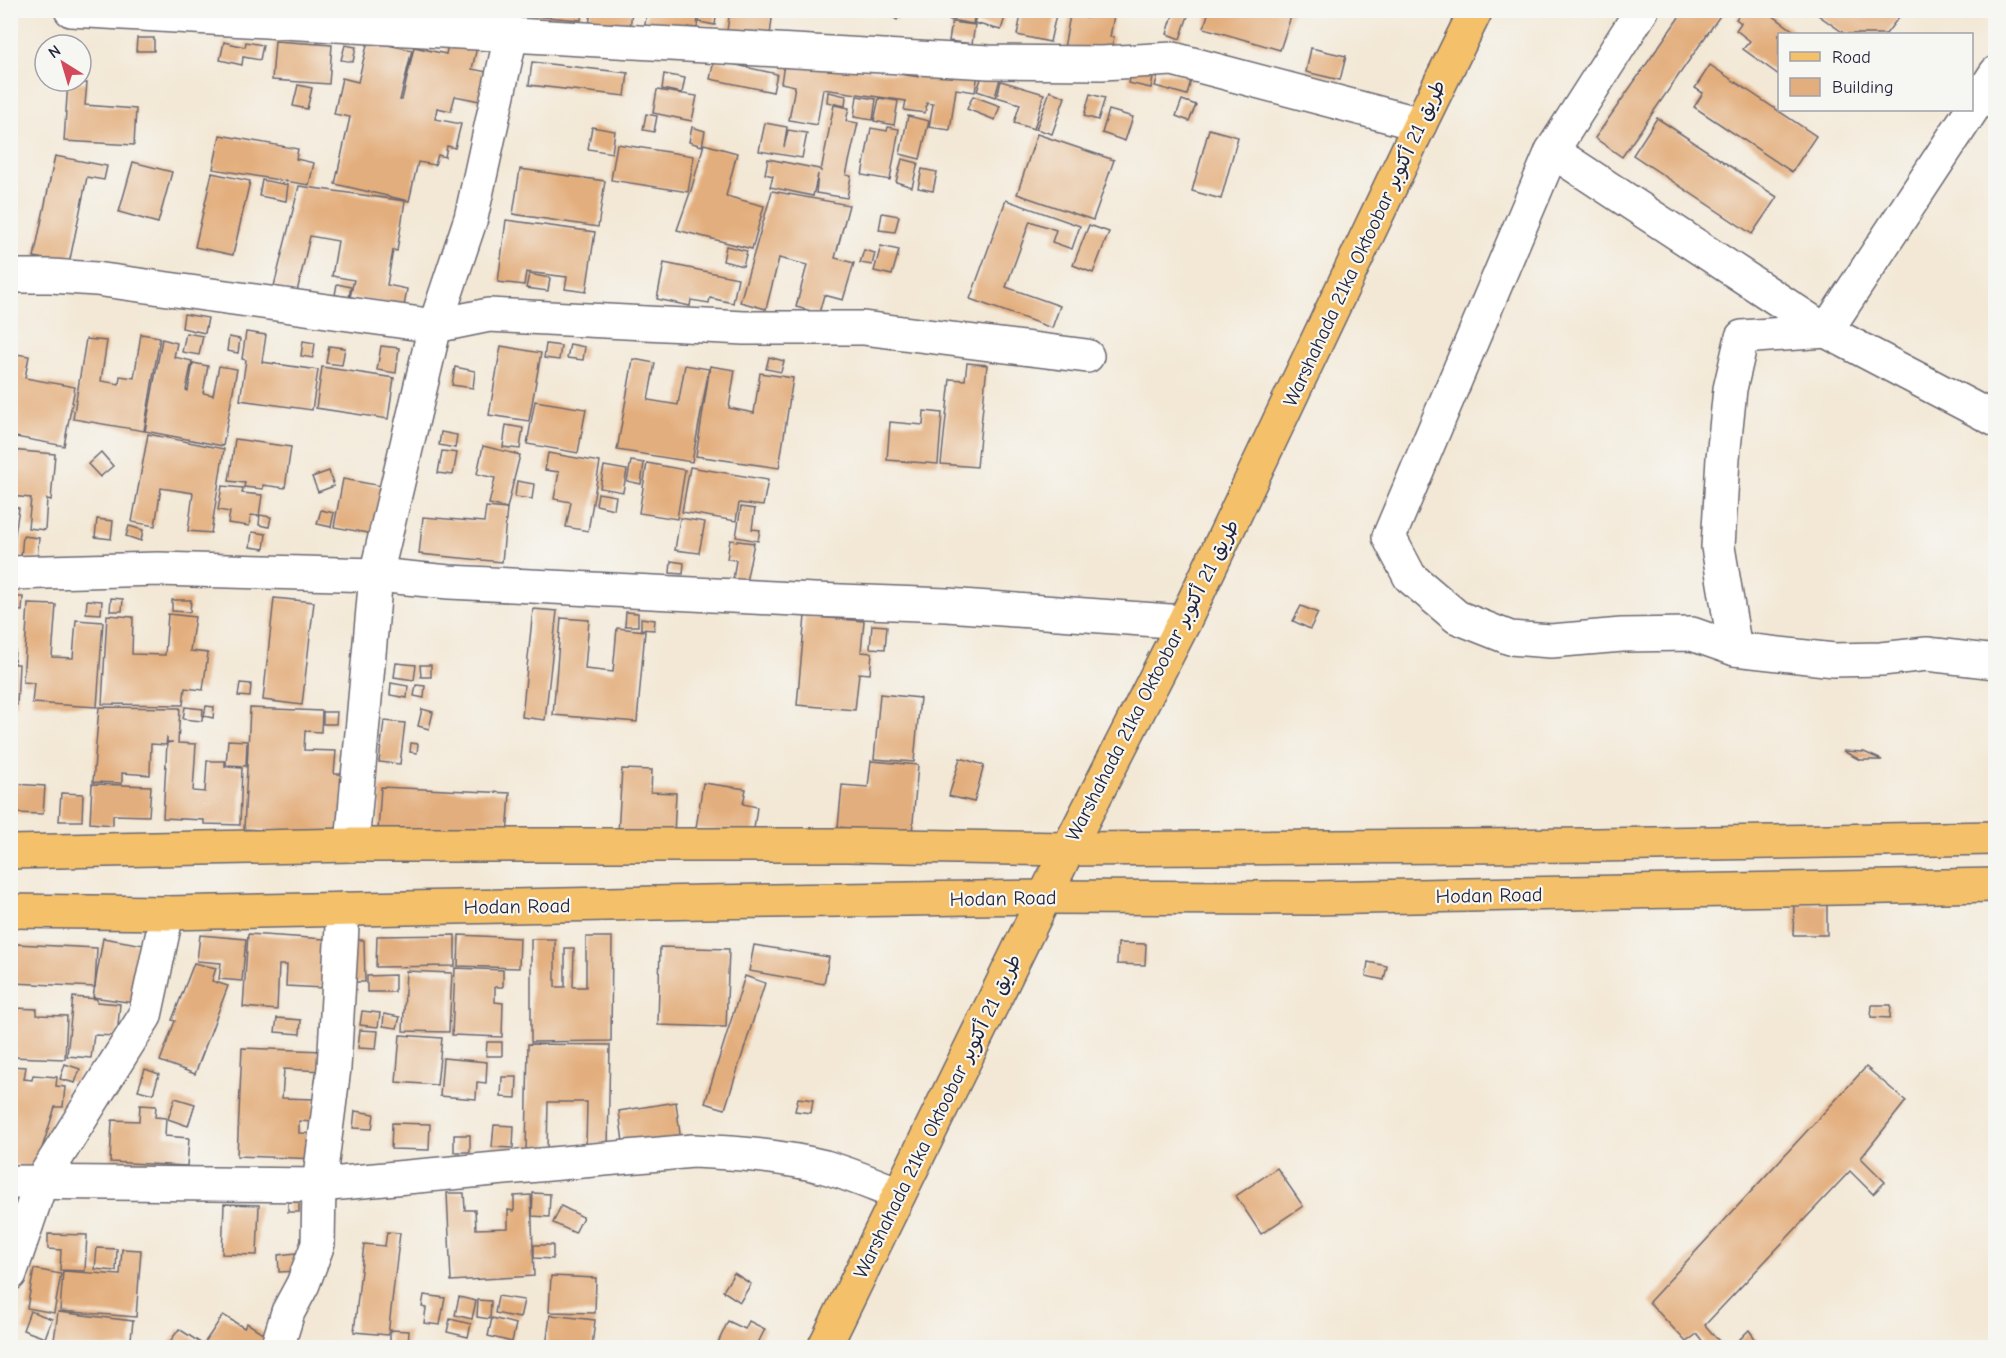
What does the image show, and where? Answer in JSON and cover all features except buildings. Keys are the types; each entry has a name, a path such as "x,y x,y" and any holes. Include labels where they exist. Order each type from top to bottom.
{"main road":[{"name":"Warshahada 21ka Oktoobar طريق 21 أكتوبر","path":"824,1347 1044,897 1184,622 1476,10"},
{"path":"10,852 352,845 847,845 1068,849 1594,845 1995,838"},
{"name":"Hodan Road","path":"10,911 166,913 1044,897 1312,898 1995,885"}],"street":[{"path":"71,10 503,23 988,62 1102,63 1173,59 1420,124"},
{"path":"1642,10 1552,151 1389,537 1410,577 1457,617 1510,638 1551,641 1622,635 1692,634 1735,649 1834,660 1881,659 1927,654 1995,662"},
{"path":"352,845 376,575 435,326 471,218 503,23"},
{"path":"1973,107 1995,73"},
{"path":"1826,331 1970,111"},
{"path":"1552,151 1826,331 1995,420"},
{"path":"10,276 96,279 435,326 489,315 744,328 863,328 1087,356"},
{"path":"1735,649 1718,547 1730,388 1742,337 1826,331"},
{"path":"10,573 158,569 376,575 449,582 947,605 1184,622"},
{"path":"278,1347 288,1312 303,1284 318,1244 319,1185 334,1068 343,909"},
{"path":"10,1274 26,1182 146,1016 166,913"},
{"path":"26,1182 319,1185 693,1151 786,1158 828,1168 899,1194"}]}
